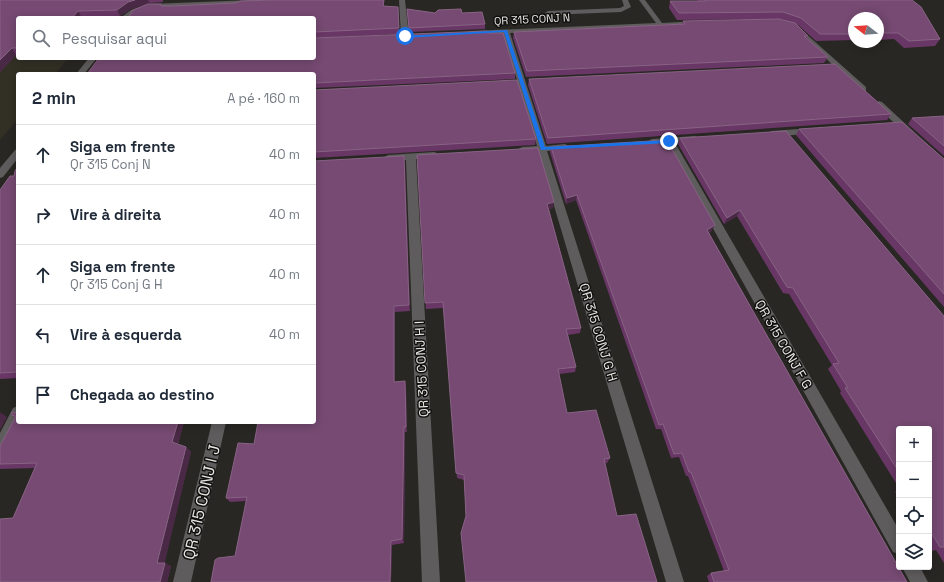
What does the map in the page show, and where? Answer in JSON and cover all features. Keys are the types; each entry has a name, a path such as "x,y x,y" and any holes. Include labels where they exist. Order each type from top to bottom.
{"street":[{"path":"402,0 405,36"},
{"path":"548,13 621,10 628,7 625,0"},
{"path":"642,0 660,24"},
{"path":"126,16 133,11 150,6 218,2 256,2"},
{"name":"QR 315 CONJ N","path":"467,33 707,23"},
{"path":"787,24 795,27 834,66 869,95 916,138"},
{"name":"QR 315 CONJ G H","path":"506,31 675,582"},
{"path":"82,72 91,60"},
{"path":"885,124 900,123"},
{"path":"764,134 825,130"},
{"path":"787,133 798,145"},
{"path":"646,143 701,139"},
{"name":"QR 315 CONJ F G","path":"669,141 896,541"},
{"path":"512,150 574,147"},
{"path":"381,158 442,154"},
{"path":"0,175 16,155"},
{"name":"QR 315 CONJ H I","path":"411,156 431,582"},
{"path":"0,178 12,178"},
{"path":"0,448 16,417"},
{"name":"QR 315 CONJ I J","path":"182,582 219,424"},
{"path":"913,570 919,582"}],"shaded area":[{"path":"0,0 116,0 103,16 16,16 16,60 66,60 57,72 16,72 16,121 0,140"}],"building":[{"path":"0,0 135,0 128,2 117,10 78,11 74,16 16,16 16,48 12,48 0,60"},
{"path":"384,0 383,6 398,7 399,28 316,32 316,16 129,16 133,10 148,4 173,6 235,3 241,1"},
{"path":"705,0 912,0 921,7 940,39 909,41 898,33 884,33 884,12 848,12 848,34 820,34 801,18 783,12 679,13 670,1 706,1"},
{"path":"407,9 435,13 438,10 461,9 462,13 482,12 485,24 409,28"},
{"path":"779,19 795,23 808,36 804,36 828,57 527,71 514,32 685,24 683,21"},
{"path":"487,31 488,33 503,33 515,73 316,83 316,72 88,72 98,60 316,60 316,38"},
{"path":"835,64 891,114 548,138 529,79"},
{"path":"517,80 536,139 316,152 316,90"},
{"path":"944,116 944,146 912,118"},
{"path":"902,122 944,159 944,294 799,129"},
{"path":"786,131 944,316 944,547 940,547 932,534 932,426 896,426 896,467 845,388 848,388 833,364 839,363 793,288 787,287 740,210 727,218 680,138"},
{"path":"667,140 715,225 707,230 896,563 896,570 900,570 907,582 714,582 711,573 729,570 691,472 689,472 682,453 674,454 663,424 659,425 577,195 567,198 551,147"},
{"path":"538,148 554,202 547,204 581,328 566,329 576,367 558,369 567,413 596,410 610,458 604,459 617,516 636,514 657,582 466,582 461,533 466,516 464,475 456,473 443,302 425,303 417,155"},
{"path":"404,156 409,305 394,306 394,382 405,381 406,427 404,427 402,539 391,541 390,582 211,582 215,560 218,558 235,556 247,497 226,498 238,443 254,444 258,424 316,424 316,161"},
{"path":"16,169 16,372 0,373 0,190 10,176 14,176"},
{"path":"12,412 16,413 16,424 177,424 172,442 186,447 157,563 165,563 160,582 0,582 0,519 13,518 37,463 0,464 0,446 15,418 15,416 12,415"}],"route":[{"path":"405,36 506,31 543,149 669,141"}]}
